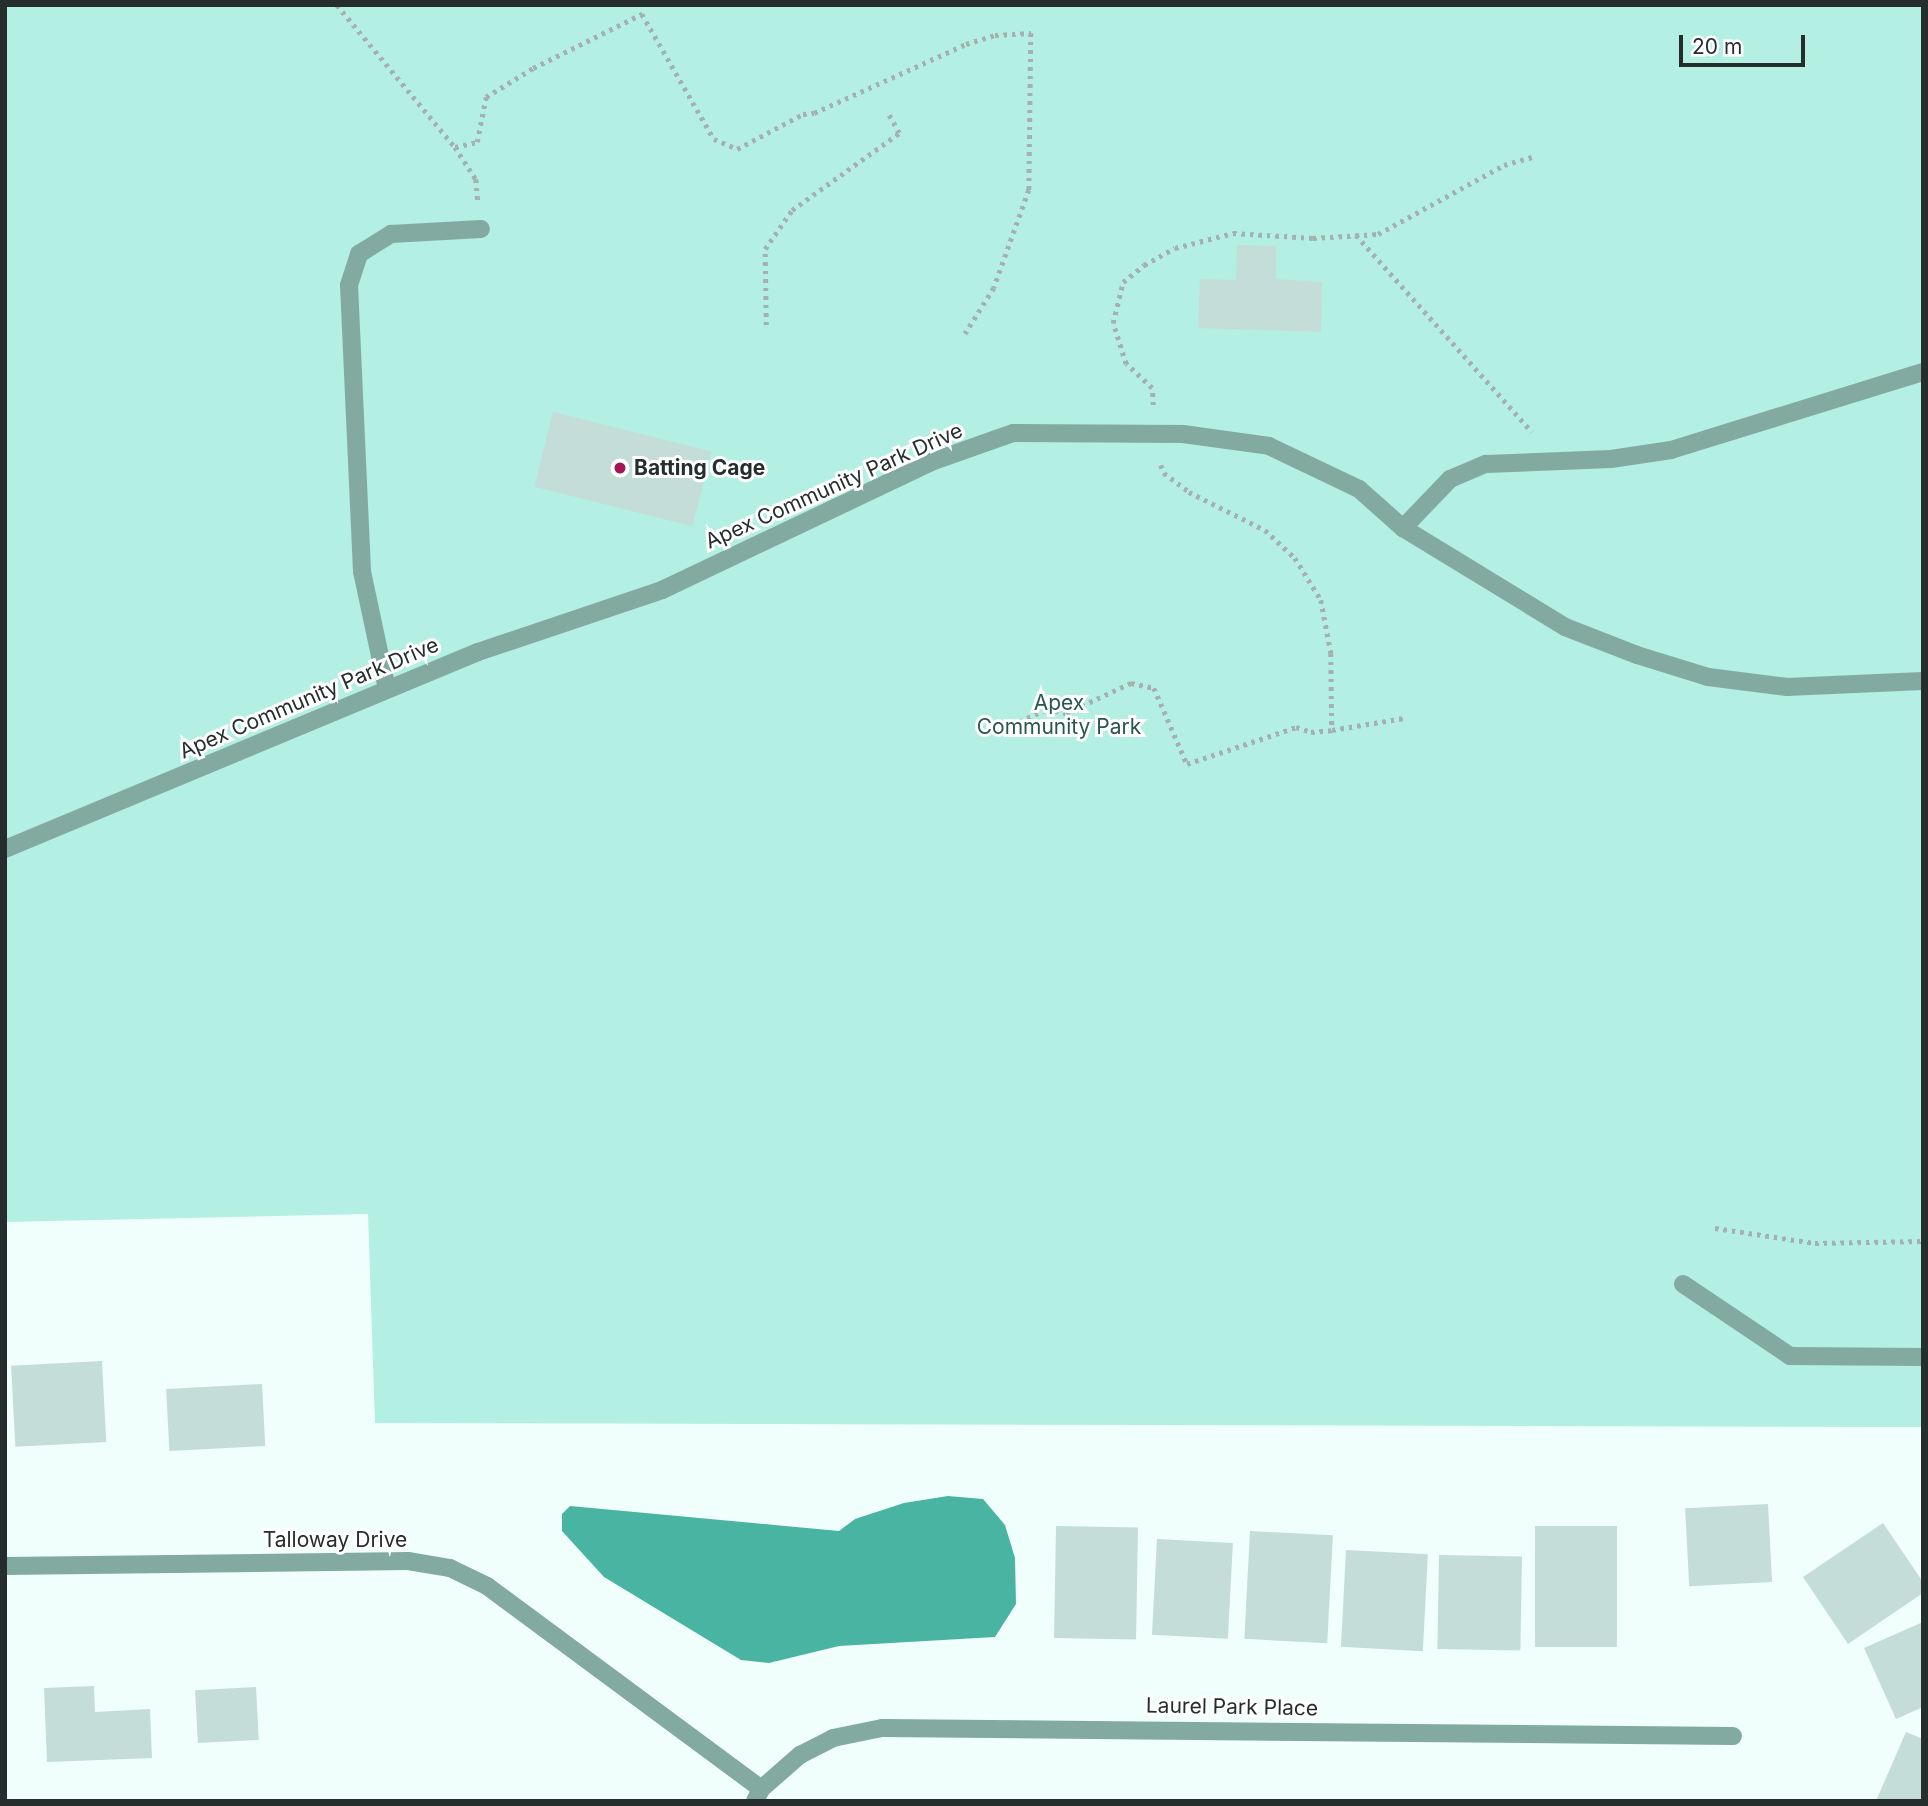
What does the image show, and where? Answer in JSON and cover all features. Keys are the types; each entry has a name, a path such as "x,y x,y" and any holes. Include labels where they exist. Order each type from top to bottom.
{"street":[{"path":"387,690 362,571 349,285 359,254 391,234 481,229"},
{"path":"1403,528 1450,479 1486,464 1611,459 1671,450 1923,372"},
{"name":"Apex Community Park Drive","path":"5,849 478,652 662,590 931,462 1013,433 1154,434 1269,446 1359,489 1403,528 1565,627 1697,673 1787,687 1923,681"},
{"path":"1683,1284 1790,1356 1923,1357"},
{"name":"Talloway Drive","path":"5,1566 408,1561 450,1568 487,1586 758,1795"},
{"name":"Laurel Park Place","path":"758,1795 800,1755 822,1744 882,1728 1733,1736"}],"path":[{"path":"337,5 455,147 476,178 481,229"},
{"path":"455,147 477,142 486,97 533,68 642,14 714,139 737,149 803,114 814,113 966,44 995,35 1031,33 1030,190 994,288 965,334"},
{"path":"766,325 765,249 792,210 899,133 888,115"},
{"path":"1332,730 1331,653 1321,600 1295,558 1265,530 1189,492 1164,473 1154,434 1152,388 1126,364 1114,323 1123,282 1175,248 1233,233 1313,238 1378,233 1504,165 1532,157"},
{"path":"1356,235 1406,296 1527,424 1549,460"},
{"path":"996,732 1047,709 1066,713 1131,683 1154,688 1187,764 1296,727 1332,730 1404,718"},
{"path":"1714,1228 1815,1243 1923,1241"}],"green space":[{"name":"Apex Community Park","path":"5,5 1923,5 1923,1427 375,1423 368,1214 5,1222"}],"shaded area":[{"path":"948,1496 983,1499 1005,1525 1015,1558 1016,1604 995,1637 839,1646 769,1663 741,1660 604,1577 562,1531 562,1514 570,1506 839,1531 855,1519 904,1503"}],"building":[{"path":"1237,245 1276,246 1276,279 1322,282 1321,332 1198,328 1200,279 1236,280"},
{"name":"Batting Cage","path":"553,412 711,451 693,526 534,487"},
{"path":"102,1361 106,1442 15,1447 11,1366"},
{"path":"262,1384 265,1446 169,1451 166,1389"},
{"path":"1768,1504 1772,1582 1689,1586 1685,1508"},
{"path":"1883,1523 1923,1582 1923,1593 1848,1644 1803,1577"},
{"path":"1056,1526 1138,1527 1136,1639 1054,1638"},
{"path":"1535,1526 1617,1526 1617,1647 1535,1647"},
{"path":"1250,1531 1333,1535 1327,1643 1244,1639"},
{"path":"1157,1539 1233,1543 1228,1639 1152,1635"},
{"path":"1346,1550 1428,1554 1423,1651 1341,1647"},
{"path":"1439,1555 1522,1556 1520,1650 1437,1649"},
{"path":"1923,1622 1923,1707 1896,1719 1864,1648"},
{"path":"94,1686 95,1712 150,1709 152,1758 47,1762 44,1688"},
{"path":"256,1687 259,1740 198,1743 195,1690"},
{"path":"1906,1732 1923,1739 1923,1801 1876,1801"}],"place":[{"name":"Batting Cage","path":"620,468"}]}
